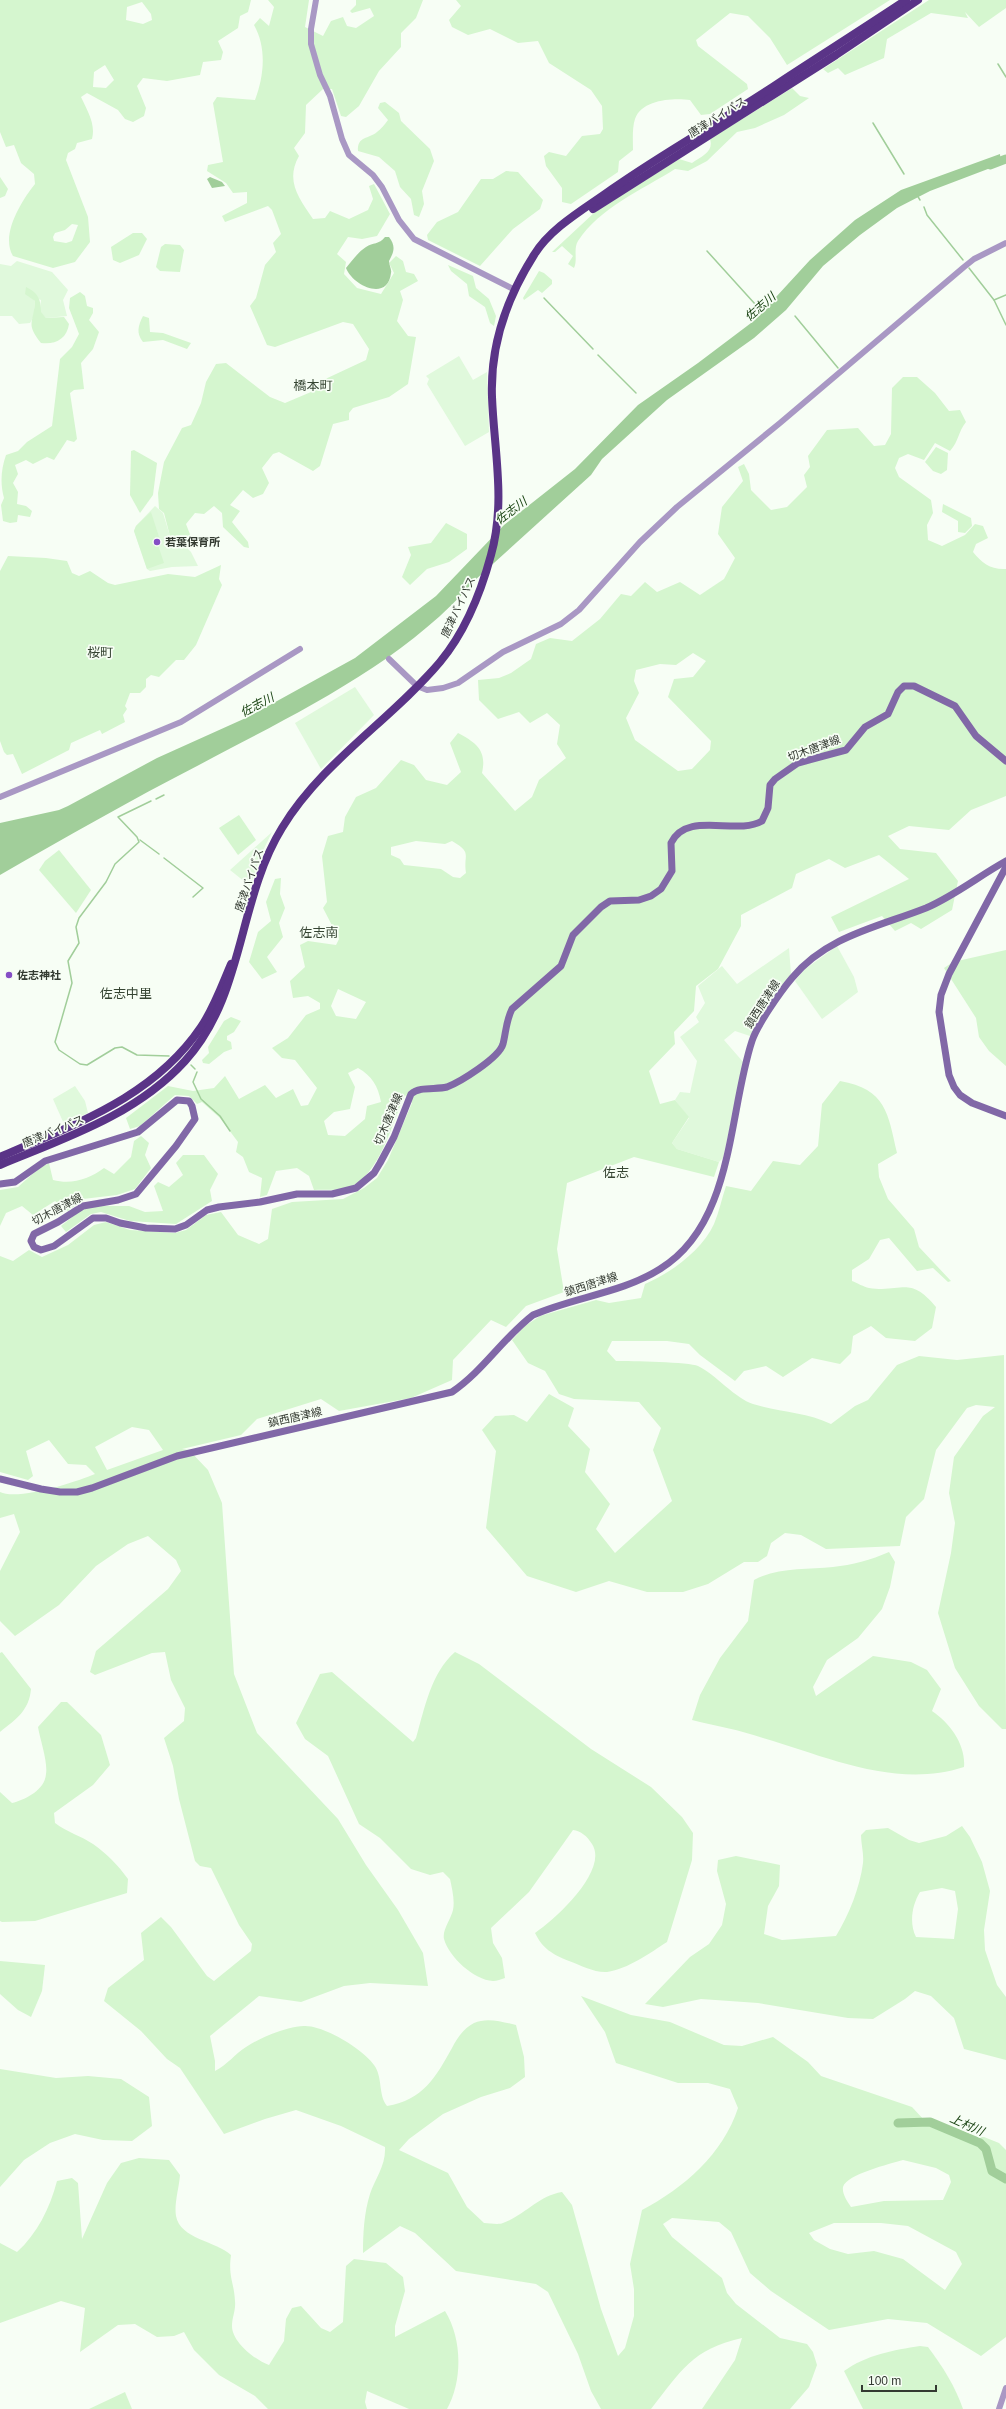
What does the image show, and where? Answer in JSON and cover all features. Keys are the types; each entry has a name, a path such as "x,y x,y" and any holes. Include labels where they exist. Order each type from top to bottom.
{"highway":[{"name":"唐津バイパス","path":"0,1165 114,1116 156,1088 173,1073 195,1049 220,1004 235,969 245,925 260,875 273,844 295,808 327,773 440,662 457,638 482,584 492,551 498,517 499,475 492,398 493,363 499,329 513,289 535,251 566,223 632,175 906,0"},
{"name":"唐津バイパス","path":"532,258 583,215 836,55 918,0"},
{"name":"唐津バイパス","path":"0,1157 111,1108 167,1067 202,1026 218,995 245,925"}],"main road":[{"name":"切木唐津線","path":"0,1184 15,1182 45,1161 134,1134 169,1105 177,1100 183,1100 192,1106 195,1119 176,1146 141,1190 118,1200 83,1206 58,1222 34,1234 31,1241 34,1247 41,1250 54,1246 93,1218 106,1218 120,1223 146,1228 175,1229 186,1225 207,1210 219,1207 260,1202 297,1194 332,1194 356,1188 374,1173 380,1164 394,1137 411,1094 420,1089 447,1086 463,1079 499,1052 502,1045 507,1018 512,1009 560,966 574,935 582,925 610,901 639,900 651,896 661,889 672,871 671,843 680,832 704,826 745,827 762,821 768,808 770,785 775,779 798,764 846,750 865,727 888,714 898,692 904,686 914,686 955,706 976,736 1006,761"},
{"name":"鎮西唐津線","path":"0,1479 41,1489 77,1492 92,1488 177,1456 452,1392 467,1382 521,1325 533,1315 636,1281 661,1269 674,1259 695,1236 711,1207 723,1167 752,1041 791,979 800,969 837,941 850,934 926,907 1006,861"},
{"path":"1006,867 949,974 941,995 939,1012 949,1075 954,1087 960,1096 972,1103 1006,1116"}],"street":[{"path":"316,0 311,29 311,44 320,75 334,107 342,139 349,155 373,175 382,187 399,220 414,239 513,289"},
{"path":"389,659 417,686 427,690 458,683 503,652 561,624 588,601 640,542 677,507 780,423 974,259 1006,243"},
{"path":"0,798 182,722 300,649"},
{"path":"999,2409 1006,2388"}],"shaded area":[{"path":"0,0 251,0 248,12 240,16 238,28 218,41 223,52 221,60 203,62 200,75 167,81 143,78 137,86 146,108 144,116 133,122 125,119 118,110 87,93 81,97 92,123 92,139 77,143 75,149 68,153 66,160 88,217 90,242 75,262 53,268 13,256 9,238 11,228 19,208 35,184 34,174 21,163 14,145 6,147 0,132","holes":["142,2 151,14 152,20 143,24 126,20 127,7","105,65 114,80 106,88 93,87 94,72","72,224 78,225 72,241 66,243 54,241 53,237 55,233 65,230"]},
{"path":"268,0 309,0 305,27 323,36 331,21 343,17 347,26 356,28 374,16 370,8 352,13 350,11 356,5 356,0 423,0 416,18 401,33 401,47 379,71 359,106 346,117 341,116 332,89 323,89 306,105 305,133 294,148 299,156 293,173 299,196 313,219 325,218 330,211 349,219 368,210 373,199 369,186 374,184 390,214 377,236 362,239 348,237 337,254 346,262 344,274 357,288 381,294 394,273 389,263 396,256 403,261 406,272 414,274 418,281 400,291 403,300 397,321 408,336 416,337 408,384 389,397 353,408 349,413 349,420 333,424 320,466 313,471 279,452 273,454 262,468 269,483 263,494 253,498 243,490 230,505 240,511 232,522 248,542 249,548 244,547 223,527 222,513 214,506 204,514 195,513 186,524 191,537 187,548 182,548 170,536 164,513 159,509 158,493 164,462 182,428 191,425 201,403 206,382 216,364 226,363 270,397 285,403 311,392 321,381 366,360 369,349 353,324 343,322 275,347 267,345 250,306 256,298 265,265 276,252 273,243 281,234 272,210 268,206 225,222 222,216 247,203 247,192 233,193 226,183 207,171 208,165 223,162 213,103 217,97 255,100 263,62 261,43 254,25 260,18 269,26 274,7"},
{"path":"456,0 890,0 787,65 770,38 748,16 730,13 696,40 698,46 747,84 748,89 710,114 701,115 690,100 676,99 659,101 644,107 635,119 633,150 619,161 618,172 571,204 562,202 562,188 546,166 544,156 549,152 566,156 582,136 600,134 603,129 602,106 591,90 549,63 538,41 518,43 490,29 468,35 452,27 449,20 461,6"},
{"path":"929,0 1006,0 1006,8 979,27 965,12 968,18 931,13 887,39 884,58 845,75 838,68 828,73 823,69"},
{"path":"792,88 800,96 809,98 784,115 755,128 737,132 707,161 688,171 675,169 609,209 587,229 578,241 574,268 568,264 573,256 562,246 555,252 552,252 595,212 679,159 692,163 709,150 711,143 710,139"},
{"path":"385,102 399,113 401,121 430,149 434,161 422,191 424,204 419,217 414,215 411,199 400,187 395,171 379,157 358,151 358,146 361,140 377,132 388,120 378,108 380,103"},
{"path":"1000,154 1001,164 930,191 897,208 860,235 823,266 786,310 754,338 667,400 602,459 591,475 474,581 446,610 415,637 381,662 346,685 272,727 124,805 0,875 0,823 59,810 68,806 157,758 248,717 355,658 436,596 504,525 575,469 638,405 698,363 755,320 810,260 855,220 901,190"},
{"path":"506,171 518,172 543,200 540,209 513,229 480,266 428,240 427,235 437,222 458,212 481,179 493,179"},
{"path":"0,177 8,189 5,196 0,198"},
{"path":"210,177 222,182 225,186 212,188 207,179"},
{"path":"133,233 142,233 147,239 139,255 120,263 113,260 111,247"},
{"path":"385,237 389,237 393,243 393,252 389,261 391,272 388,282 384,287 377,289 370,288 363,285 350,275 346,268 363,249"},
{"path":"165,244 180,245 184,250 180,272 160,271 156,267 161,247"},
{"path":"17,261 52,272 68,290 63,300 67,316 46,318 40,312 41,300 30,296 35,301 34,316 30,323 19,324 12,316 0,316 0,264 11,266"},
{"path":"448,265 473,276 476,288 489,299 496,316 494,326 490,323 485,307 469,296 467,284 451,271"},
{"path":"539,271 544,273 552,280 552,284 542,293 538,290 524,300 523,298"},
{"path":"26,287 38,297 41,312 46,318 64,317 69,324 66,334 60,340 51,343 41,343 36,336 32,327 35,301 25,294"},
{"path":"80,292 85,296 87,306 93,308 93,313 89,320 99,332 93,349 81,363 84,389 74,390 70,393 77,439 74,442 67,440 54,460 47,457 33,464 26,460 15,465 18,474 13,483 18,492 17,504 26,506 32,511 30,517 18,515 17,522 10,523 3,521 1,505 4,498 2,476 6,455 18,451 27,442 52,426 60,359 72,347 79,334 69,308 70,298"},
{"path":"143,316 149,318 150,332 163,333 191,343 187,349 163,340 143,342 139,336 138,329"},
{"path":"459,356 473,380 487,372 489,432 465,446 427,384 429,379 426,376"},
{"path":"903,377 917,377 935,393 949,411 960,410 966,422 950,451 935,443 924,460 908,454 899,458 895,468 899,477 931,500 933,513 927,525 928,540 942,546 965,535 975,524 983,526 988,538 976,544 973,552 987,565 1006,569 1006,796 971,810 949,830 909,826 888,836 900,849 936,853 958,881 952,910 921,929 911,923 895,931 882,916 839,932 831,917 909,879 879,855 845,868 829,859 796,874 792,888 741,915 741,926 718,969 696,986 694,1011 674,1032 675,1044 649,1071 660,1104 675,1100 689,1117 672,1143 677,1149 719,1162 714,1177 634,1157 567,1183 557,1249 564,1292 526,1306 506,1327 491,1320 453,1360 452,1380 411,1398 339,1411 321,1399 257,1419 241,1435 182,1449 189,1450 208,1470 222,1503 234,1674 257,1733 338,1819 366,1865 398,1910 423,1953 428,1986 370,1983 344,1986 301,2002 259,1996 210,2036 215,2061 215,2071 246,2047 266,2036 289,2028 304,2026 312,2027 321,2029 342,2039 369,2059 379,2075 382,2097 387,2106 410,2098 427,2086 434,2078 459,2037 470,2025 479,2021 490,2020 516,2025 524,2057 525,2077 510,2088 481,2097 443,2114 409,2139 399,2150 448,2173 467,2207 484,2223 501,2224 511,2220 546,2197 562,2192 572,2205 601,2309 618,2356 625,2348 634,2316 634,2289 630,2264 642,2210 673,2191 700,2168 723,2140 738,2108 730,2089 708,2083 678,2083 616,2063 605,2032 581,1996 631,2015 670,2022 724,2045 742,2046 773,2037 808,2062 821,2076 912,2107 925,2121 960,2138 984,2137 999,2143 1006,2150 1006,2337 981,2356 927,2323 888,2319 829,2330 771,2291 750,2273 731,2232 719,2222 672,2218 663,2224 672,2237 722,2278 727,2293 736,2304 780,2338 807,2344 813,2352 817,2365 809,2387 790,2409 702,2409 735,2360 742,2338 711,2348 699,2355 689,2363 671,2383 651,2409 601,2409 591,2391 578,2354 548,2292 536,2284 456,2271 415,2233 400,2226 363,2253 366,2209 372,2188 384,2160 385,2147 341,2126 296,2110 265,2119 224,2134 180,2068 167,2059 141,2031 104,2001 108,1988 144,1960 141,1933 161,1917 171,1927 207,1976 214,1981 251,1951 252,1944 239,1925 211,1868 200,1866 195,1861 179,1799 173,1766 164,1738 184,1721 185,1708 171,1680 165,1652 152,1653 95,1675 90,1672 96,1651 168,1589 181,1571 176,1560 148,1536 128,1544 96,1566 59,1605 15,1636 0,1621 0,1571 20,1532 14,1514 0,1518 0,1492 20,1494 33,1492 61,1486 95,1474 86,1465 68,1464 49,1440 26,1451 33,1476 28,1480 0,1472 0,1256 13,1261 29,1250 42,1257 68,1245 94,1225 106,1222 130,1230 175,1233 186,1230 206,1215 221,1212 238,1235 259,1244 268,1239 272,1209 292,1202 343,1199 364,1188 377,1178 388,1160 412,1103 405,1095 384,1147 369,1172 359,1182 344,1189 314,1190 309,1176 297,1168 276,1171 267,1195 260,1197 262,1178 249,1172 243,1157 236,1152 238,1142 220,1118 202,1102 197,1104 189,1096 175,1095 140,1126 130,1129 126,1118 168,1086 193,1091 214,1088 225,1076 239,1099 265,1085 276,1098 293,1089 301,1106 308,1105 317,1088 295,1060 282,1058 272,1048 288,1038 306,1015 320,1009 320,1003 308,996 293,998 290,981 305,967 300,945 308,941 336,945 339,939 323,908 327,902 322,856 328,836 343,832 345,817 356,797 376,788 401,760 414,765 426,780 447,785 461,772 450,743 458,733 470,740 479,748 483,759 482,773 515,811 532,797 539,780 566,758 557,744 560,725 547,713 530,723 519,712 498,719 479,700 478,680 499,678 511,673 531,659 536,644 550,638 572,641 600,619 621,594 631,596 645,582 657,592 680,582 700,595 724,579 735,558 718,534 722,507 743,481 738,467 744,464 749,474 751,490 771,510 787,507 807,487 804,475 810,467 808,456 827,430 858,428 874,446 885,445 891,434 892,388","holes":["693,653 706,661 693,677 674,679 668,697 711,741 710,750 692,769 678,771 635,740 626,718 639,693 634,681 636,670 660,664 676,665","416,841 445,844 452,841 465,851 466,873 460,878 453,877 441,869 404,865 400,859 391,855 391,847","338,989 366,1002 356,1019 336,1016 331,1006","358,1068 367,1074 374,1082 381,1102 367,1106 365,1119 345,1136 328,1135 324,1121 334,1112 350,1109 355,1087 348,1073","132,1427 149,1430 163,1450 107,1470 95,1447","903,2160 936,2168 949,2175 951,2182 943,2200 884,2201 851,2207 845,2197 843,2187 846,2182 852,2178 870,2170","834,2223 881,2223 908,2226 956,2252 962,2264 945,2290 903,2259 874,2251 848,2254 830,2249 814,2240 809,2233"]},
{"path":"936,447 948,453 947,470 941,474 933,471 925,462"},
{"path":"134,450 157,463 153,495 140,513 130,495 131,451"},
{"path":"943,504 971,518 972,526 965,533 958,532 958,521 942,512"},
{"name":"若葉保育所","path":"155,506 163,513 170,536 182,548 187,548 191,552 198,566 172,567 150,571 147,569 134,531 136,526"},
{"path":"151,512 161,543 158,545 164,563 147,569 134,531 136,526"},
{"path":"446,523 467,534 467,549 449,562 427,569 410,585 402,577 411,555 408,547 431,543"},
{"path":"8,556 46,558 67,561 72,573 79,576 90,571 108,583 115,585 168,574 195,577 221,565 219,579 222,585 196,645 184,660 176,660 159,677 151,675 146,679 146,687 140,693 130,693 125,706 127,709 123,715 125,722 102,734 100,730 71,743 69,750 22,774 13,754 7,755 4,752 0,741 0,571"},
{"path":"355,687 374,715 321,769 295,723"},
{"path":"239,815 256,840 238,855 219,828"},
{"path":"272,832 261,855 250,886 230,870"},
{"path":"59,850 91,890 76,913 39,870 45,861"},
{"path":"281,878 280,894 285,908 279,923 283,937 267,957 277,972 262,979 249,962 258,932 271,921 266,902 275,879"},
{"path":"837,946 854,977 858,992 822,1019 795,981 804,970"},
{"path":"789,948 791,974 750,1036 735,1031 724,1040 744,1063 723,1158 719,1162 677,1149 672,1143 689,1118 675,1100 680,1092 690,1093 697,1061 680,1037 699,1022 696,1017 705,1003 698,986 722,966 737,984"},
{"path":"1006,950 1006,1066 989,1051 979,1037 976,1018 944,968 953,962"},
{"path":"231,1017 241,1021 234,1032 227,1036 227,1040 231,1042 232,1049 224,1052 209,1064 203,1063 202,1060 209,1053 208,1047 224,1021"},
{"path":"840,1081 867,1090 876,1097 882,1105 891,1126 897,1153 878,1164 879,1177 888,1199 914,1229 919,1247 951,1281 948,1282 933,1268 917,1271 889,1238 880,1240 869,1259 852,1270 852,1281 869,1288 881,1289 905,1287 919,1291 936,1307 932,1328 915,1341 886,1338 871,1326 853,1336 851,1353 840,1364 812,1358 783,1377 766,1366 744,1371 735,1381 700,1355 689,1344 667,1341 612,1341 607,1351 616,1361 672,1363 698,1366 746,1401 763,1407 812,1417 831,1424 855,1406 868,1400 897,1365 919,1356 957,1360 1004,1355 1006,1729 1002,1729 979,1706 955,1668 938,1613 951,1553 955,1523 949,1493 954,1457 983,1416 995,1407 976,1405 967,1408 936,1450 924,1499 906,1517 900,1546 826,1549 801,1535 785,1533 771,1543 767,1556 758,1562 744,1562 708,1584 683,1592 647,1592 609,1581 576,1592 527,1576 486,1528 496,1451 482,1430 495,1416 514,1415 527,1422 549,1394 574,1408 568,1426 590,1449 585,1472 610,1504 596,1529 615,1553 672,1501 653,1450 661,1428 639,1402 574,1399 559,1394 545,1371 528,1363 512,1340 525,1326 540,1316 596,1300 609,1303 641,1298 645,1284 665,1274 685,1260 709,1234 714,1224 726,1186 751,1191 773,1161 800,1165 818,1146 822,1104"},
{"path":"75,1086 85,1101 88,1113 64,1124 53,1099"},
{"path":"141,1136 149,1143 145,1155 151,1168 135,1189 117,1195 83,1199 68,1211 55,1201 33,1215 22,1206 6,1213 0,1226 0,1190 18,1187 38,1169 49,1163 53,1180 67,1182 80,1180 104,1168 114,1174 131,1157 134,1141"},
{"path":"183,1155 204,1155 218,1174 210,1190 212,1201 176,1224 130,1221 101,1212 91,1214 66,1232 61,1226 81,1210 94,1206 129,1206 145,1212 163,1211 154,1186 158,1182 169,1187 183,1175 176,1163"},
{"path":"889,1552 895,1562 890,1587 882,1609 858,1638 827,1660 813,1687 816,1696 873,1656 911,1662 927,1670 941,1689 932,1711 951,1728 956,1735 960,1743 964,1759 964,1767 939,1773 888,1773 862,1768 746,1733 692,1720 700,1695 720,1658 748,1621 754,1580 782,1571 833,1567 854,1563"},
{"path":"2,1652 31,1689 30,1697 25,1709 0,1732 0,1653"},
{"path":"455,1652 479,1664 591,1749 651,1787 682,1817 693,1833 692,1860 667,1942 646,1956 623,1968 607,1972 583,1967 553,1953 541,1943 535,1933 567,1906 587,1880 593,1867 595,1855 592,1844 584,1834 573,1830 529,1892 491,1928 493,1943 502,1958 505,1978 493,1981 478,1977 463,1966 451,1953 444,1939 445,1928 454,1906 450,1879 443,1872 430,1875 411,1869 380,1838 359,1824 328,1756 305,1739 296,1723 320,1674 332,1672 413,1742 416,1738 434,1680 447,1660"},
{"path":"61,1702 67,1702 101,1735 110,1765 93,1785 54,1813 55,1823 93,1844 112,1860 128,1879 127,1893 35,1921 2,1922 0,1921 0,1792 12,1803 28,1797 42,1785 45,1780 46,1769 45,1757 38,1727"},
{"path":"962,1826 970,1837 982,1862 990,1891 984,1930 985,1950 997,1985 1006,1997 1006,2060 964,2049 954,2018 931,1996 915,1991 873,2019 848,2018 758,2003 701,1999 663,2007 645,2004 690,1957 709,1944 722,1925 726,1904 717,1871 718,1860 736,1856 780,1865 779,1886 768,1906 764,1934 782,1940 836,1936 857,1891 862,1872 863,1860 861,1835 866,1830 888,1828 909,1840 919,1843 946,1836","holes":["942,1888 955,1891 958,1909 954,1939 916,1937 912,1914 920,1892"]},
{"path":"0,1961 45,1965 42,1991 31,2017 18,2010 0,1994"},
{"path":"0,2069 56,2078 88,2076 121,2079 149,2097 152,2126 132,2141 103,2140 75,2134 50,2143 24,2160 0,2187"},
{"path":"139,2158 169,2160 180,2175 176,2206 176,2216 179,2224 191,2235 217,2246 231,2255 230,2269 235,2304 232,2323 233,2332 240,2344 251,2355 269,2365 284,2341 286,2319 292,2308 301,2306 321,2328 330,2332 343,2322 346,2266 354,2259 386,2263 403,2277 405,2291 395,2326 395,2337 445,2311 451,2322 457,2346 458,2372 456,2385 447,2409 409,2409 367,2391 365,2402 367,2409 268,2409 255,2396 219,2375 194,2350 184,2332 174,2336 157,2337 135,2324 118,2325 80,2352 85,2308 61,2301 0,2323 0,2243 17,2252 37,2229 47,2211 57,2181 72,2178 78,2183 82,2239 107,2183 121,2163"},
{"path":"920,2346 928,2347 939,2362 963,2409 863,2409 844,2371 871,2357 890,2351"},
{"path":"125,2392 132,2409 89,2409"}],"waterway":[{"path":"998,64 1006,77"},
{"path":"873,123 904,174"},
{"name":"佐志川","path":"990,165 1006,159"},
{"path":"917,195 920,200"},
{"path":"924,207 927,215 963,260"},
{"path":"707,251 755,304"},
{"path":"969,268 994,300 1006,325"},
{"path":"994,300 1006,295"},
{"path":"544,298 593,349"},
{"path":"795,316 838,368"},
{"path":"598,355 636,393"},
{"path":"156,799 164,795"},
{"path":"151,801 118,817 137,837 139,842 115,864 106,882 79,918 76,927 79,943 68,961 72,983 55,1042 59,1050 80,1064 87,1065 115,1048 122,1047 137,1055 169,1056"},
{"path":"140,840 159,854"},
{"path":"164,858 203,888 193,897"},
{"path":"191,1065 195,1069"},
{"path":"197,1072 193,1082 201,1099 220,1116 230,1131"},
{"name":"上村川","path":"898,2123 930,2122 980,2143 986,2149 992,2171 1006,2179"}],"place":[{"name":"若葉保育所","path":"157,542"},
{"name":"佐志神社","path":"9,975"}],"district":[{"name":"橋本町","path":"313,385"},
{"name":"桜町","path":"100,652"},
{"name":"佐志南","path":"319,932"},
{"name":"佐志中里","path":"126,993"},
{"name":"佐志","path":"616,1172"}]}
